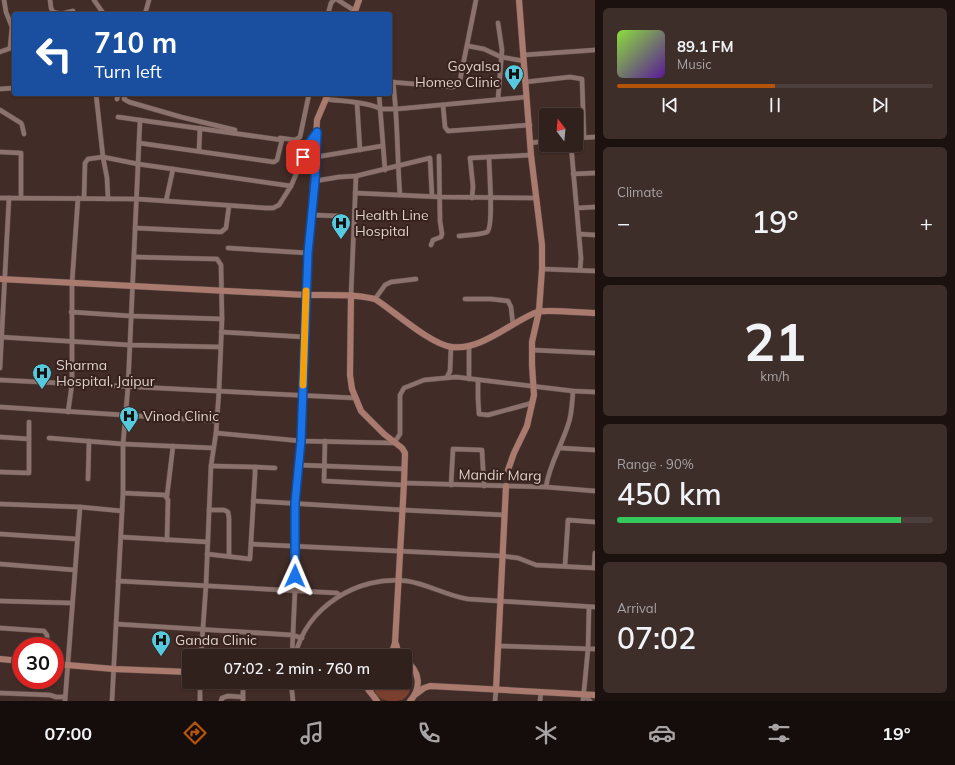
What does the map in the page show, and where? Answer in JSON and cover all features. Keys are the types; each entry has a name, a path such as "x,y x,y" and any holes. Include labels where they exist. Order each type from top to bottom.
{"street":[{"path":"0,52 12,48 12,27 6,12 4,0"},
{"path":"50,0 53,12"},
{"path":"94,0 103,12"},
{"path":"146,12 149,0"},
{"path":"329,12 331,3 334,0"},
{"path":"338,0 353,12"},
{"path":"354,12 359,0"},
{"path":"392,82 456,86 459,84 468,46 476,0"},
{"path":"508,470 514,453 527,426 534,395 532,342 539,311 542,269 542,245 531,155 530,125 526,97 519,0"},
{"path":"69,12 73,11"},
{"path":"498,23 501,44 498,99"},
{"path":"468,46 484,49 501,57 523,58 595,50"},
{"path":"525,82 570,77 582,79 584,138 595,136"},
{"path":"392,86 397,109 397,166 400,195"},
{"path":"0,89 12,88"},
{"path":"96,96 103,157 107,178 108,199"},
{"path":"125,96 124,99 129,102 181,118 249,133 295,140 300,137 309,96"},
{"path":"379,96 385,170"},
{"path":"293,649 296,546 295,503 301,441 308,253 315,181 317,120 327,97 377,107 380,109 397,109 526,97"},
{"path":"357,103 360,150"},
{"path":"443,105 445,127 448,131 530,125"},
{"path":"0,110 21,123 24,134"},
{"path":"118,117 282,140 279,157 274,162 199,150 139,143"},
{"path":"112,701 123,493 123,444 128,387 140,120"},
{"path":"199,150 200,128"},
{"path":"0,198 137,199 273,208 279,205 291,186 310,142 317,132"},
{"path":"530,143 539,142"},
{"path":"316,157 382,146"},
{"path":"0,152 22,153 21,198"},
{"path":"571,152 581,258 580,270"},
{"path":"472,198 473,186 470,158 531,155"},
{"path":"431,245 433,240 442,236 440,221 439,156"},
{"path":"84,198 85,163 88,159 103,157 138,164 291,186"},
{"path":"459,236 488,231 490,224 489,157"},
{"path":"315,181 356,176 430,158 432,196"},
{"path":"166,201 173,169"},
{"path":"573,174 595,173"},
{"path":"356,176 351,295 350,376 352,389 361,412 394,443 402,448 405,453 399,580 395,643 393,649"},
{"path":"355,193 472,198 536,198"},
{"path":"0,368 2,280 9,198"},
{"path":"68,412 72,384 71,312 78,198"},
{"path":"135,228 221,232 226,228 229,206"},
{"path":"577,208 595,207"},
{"path":"312,215 339,216"},
{"path":"579,234 595,235"},
{"path":"228,248 308,253"},
{"path":"134,257 217,259 221,265 222,319 219,391 216,433 211,466 202,649"},
{"path":"542,269 595,271"},
{"path":"375,298 385,285 391,282 416,279"},
{"path":"2,280 306,295 351,295 375,298 423,334 451,347 469,347 539,311 595,313"},
{"path":"465,299 491,298 508,301 511,307 513,325"},
{"path":"71,312 131,316 222,319"},
{"path":"221,332 305,337"},
{"path":"1,337 220,347"},
{"path":"447,378 450,371 451,347"},
{"path":"469,347 469,379"},
{"path":"532,350 595,354"},
{"path":"394,443 400,434 400,395 404,388 424,380 447,378 469,379 534,387 595,392"},
{"path":"0,380 355,398"},
{"path":"478,380 479,414 488,415 532,403"},
{"path":"546,487 552,461 560,448 569,424 573,391"},
{"path":"0,407 216,422"},
{"path":"0,472 28,473 29,422"},
{"path":"216,433 301,441 394,443"},
{"path":"0,438 28,439"},
{"path":"49,438 89,442 213,448"},
{"path":"88,479 89,442"},
{"path":"324,466 325,442"},
{"path":"167,540 167,496 174,446"},
{"path":"560,448 595,450"},
{"path":"451,485 453,449 482,450 484,486"},
{"path":"299,465 404,469"},
{"path":"211,466 275,468"},
{"name":"Mandir Marg","path":"324,466 324,481 546,487 595,491"},
{"path":"207,554 250,559 255,467"},
{"path":"495,701 506,486"},
{"path":"123,493 165,494 167,496"},
{"path":"253,501 403,510 505,514"},
{"path":"0,504 80,507 122,511"},
{"path":"0,693 50,695 65,699 80,507"},
{"path":"209,510 224,510 228,512 229,556"},
{"path":"564,566 568,520 595,522"},
{"path":"0,534 77,539"},
{"path":"121,537 208,542"},
{"path":"251,544 503,556 518,558 536,565 594,568 595,552"},
{"path":"0,564 75,570"},
{"path":"296,649 312,621 319,613 340,596 360,586 386,580 419,583 456,597 595,607"},
{"path":"118,581 295,590 337,593 340,596"},
{"path":"0,601 72,604"},
{"path":"583,698 588,649 589,607"},
{"path":"116,624 292,635 302,638"},
{"path":"0,628 44,631 47,637"},
{"path":"395,643 397,649"},
{"path":"498,646 595,649"},
{"path":"0,659 12,660"},
{"path":"64,665 114,669 182,672"},
{"path":"412,666 418,678 430,686"},
{"path":"416,694 418,678"},
{"path":"410,701 424,688 430,686 541,692 583,698 590,701"},
{"path":"200,689 200,701"},
{"path":"292,689 293,701"},
{"path":"368,689 377,701"},
{"path":"370,689 371,693"},
{"path":"540,701 541,692"},
{"path":"583,698 595,695"},
{"path":"221,701 225,696 243,699"}],"shaded area":[{"path":"374,689 410,689 406,697 402,700 393,701 381,699"}],"slow traffic":[{"path":"303,385 306,291"}],"place":[{"name":"Goyalsa Homeo Clinic","path":"514,91"},
{"name":"Health Line Hospital","path":"341,240"},
{"name":"Sharma Hospital, Jaipur","path":"42,390"},
{"name":"Vinod Clinic","path":"129,433"},
{"name":"Ganda Clinic","path":"161,657"}],"route":[{"path":"295,576 295,503 301,441 308,253 315,181 317,132 310,142 303,157"}]}
